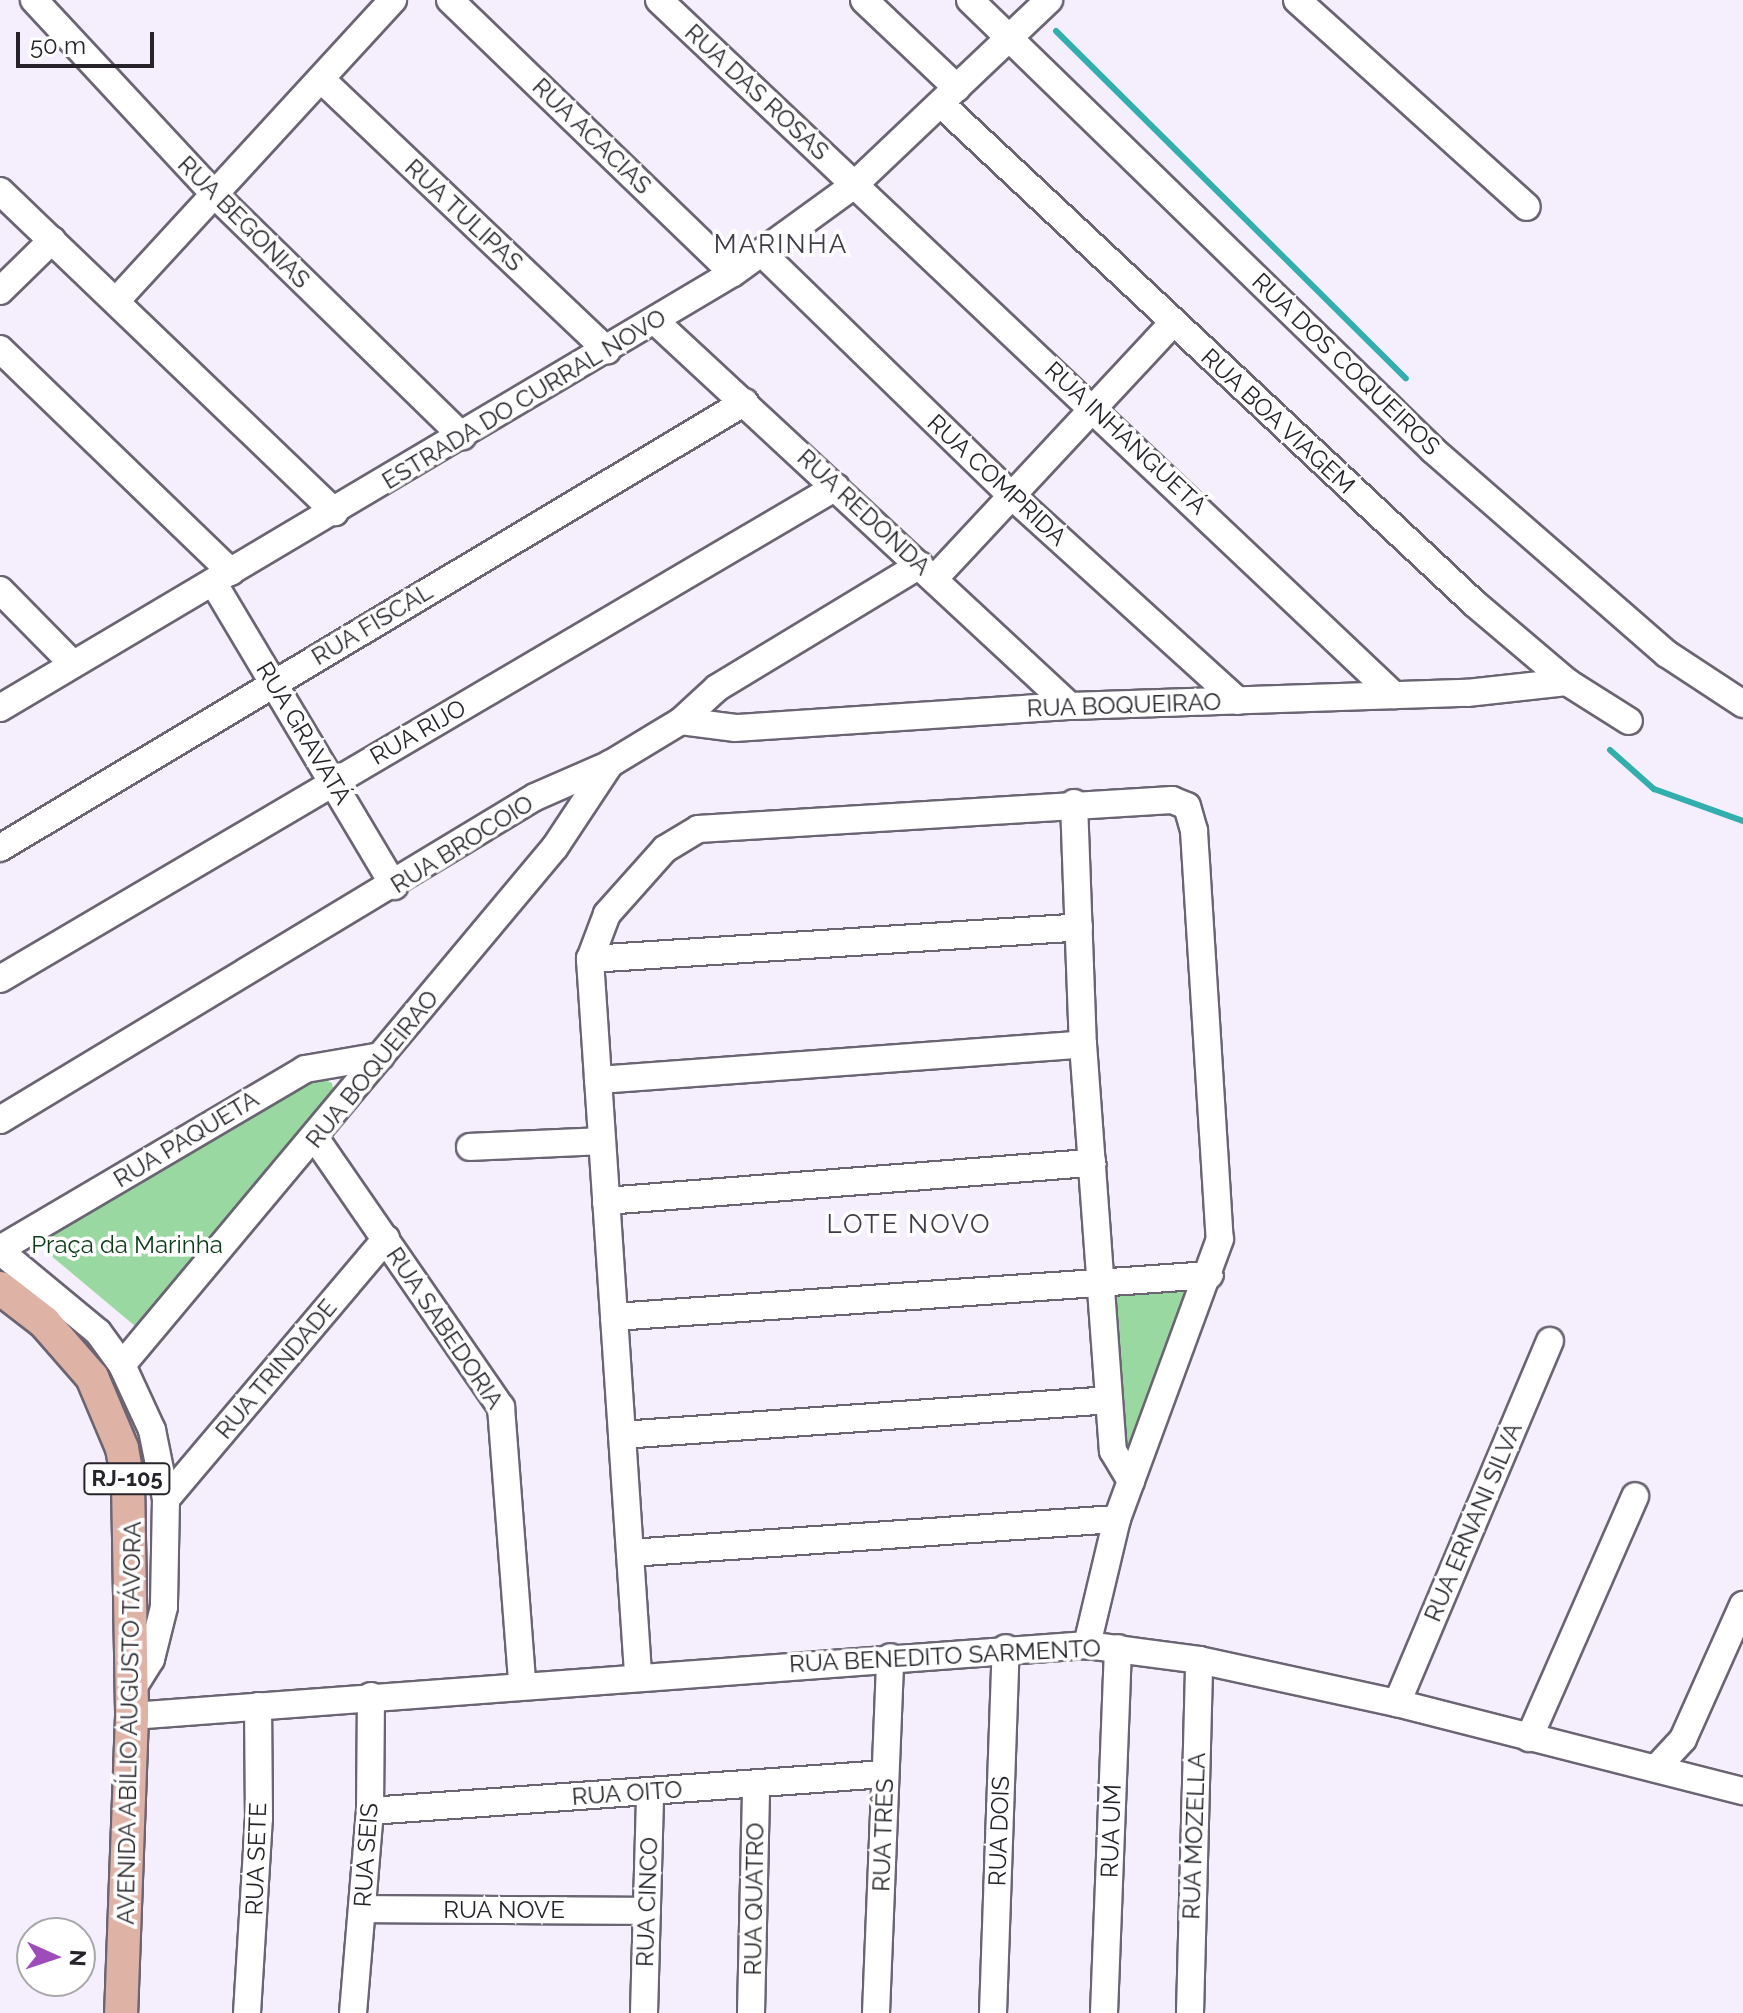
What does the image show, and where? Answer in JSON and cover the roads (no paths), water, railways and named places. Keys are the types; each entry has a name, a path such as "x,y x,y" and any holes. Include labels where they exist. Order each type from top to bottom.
{"main road":[{"name":"AVENIDA ABÍLIO AUGUSTO TÁVORA","path":"0,1288 53,1331 92,1377 122,1448 132,1515 132,1703 121,2013"}],"street":[{"name":"RUA BEGONIAS","path":"34,0 214,194 462,436"},
{"path":"117,300 393,0"},
{"name":"RUA ACACIAS","path":"450,0 733,273"},
{"name":"RUA DAS ROSAS","path":"659,0 854,185"},
{"name":"RUA BOA VIAGEM","path":"864,0 949,96 1173,323 1567,682 1629,721"},
{"name":"RUA DOS COQUEIROS","path":"970,0 1433,450 1667,654 1743,704"},
{"name":"ESTRADA DO CURRAL NOVO","path":"0,708 335,512 733,273 854,185 1012,40 1049,0"},
{"path":"1297,0 1527,207"},
{"name":"RUA TULIPAS","path":"322,80 607,350"},
{"name":"RUA INHANGUETÁ","path":"854,185 1097,410 1394,695"},
{"path":"0,191 335,512"},
{"path":"0,291 52,240"},
{"name":"RUA COMPRIDA","path":"762,253 1012,496 1238,701"},
{"name":"RUA REDONDA","path":"655,321 1070,706"},
{"name":"RUA BROCOIO","path":"0,1120 394,886 535,797 610,764 681,721 717,688 928,571 1012,496 1097,410 1173,323"},
{"name":"RUA GRAVATÁ","path":"0,349 222,577 274,682 394,886"},
{"name":"RUA FISCAL","path":"0,848 745,402"},
{"name":"RUA RIJO","path":"0,979 836,487"},
{"path":"0,590 73,664"},
{"name":"RUA BOQUEIRAO","path":"681,721 736,728 1070,706 1394,695 1567,682"},
{"name":"RUA BOQUEIRAO","path":"122,1365 316,1139 555,847 610,764"},
{"path":"638,1673 590,959 607,914 665,849 698,829 1074,803 1172,800 1191,815 1220,1222 1210,1275 1117,1519 1087,1645"},
{"path":"1074,803 1083,1044 1109,1400 1116,1461 1131,1481"},
{"path":"590,959 1079,927"},
{"path":"598,1080 1083,1044"},
{"name":"RUA PAQUETA","path":"0,1250 305,1069 381,1056"},
{"name":"RUA SABEDORIA","path":"316,1139 492,1389 507,1425 522,1683"},
{"path":"470,1147 602,1141"},
{"path":"606,1201 1093,1163"},
{"name":"RUA TRINDADE","path":"166,1499 386,1239"},
{"path":"0,1250 82,1315 122,1365 152,1430 166,1499 159,1635 132,1703"},
{"path":"614,1317 1210,1275"},
{"name":"RUA ERNANI SILVA","path":"1397,1703 1550,1341"},
{"path":"622,1435 1109,1400"},
{"path":"1529,1738 1635,1496"},
{"path":"630,1553 1117,1519"},
{"path":"1659,1765 1683,1739 1743,1605"},
{"name":"RUA BENEDITO SARMENTO","path":"132,1703 258,1706 638,1673 1087,1645 1199,1660 1397,1703 1529,1738 1659,1765 1743,1791"},
{"name":"RUA DOIS","path":"993,2013 1006,1648"},
{"name":"RUA UM","path":"1104,2013 1118,1648"},
{"name":"RUA TRÊS","path":"876,2013 890,1657"},
{"name":"RUA MOZELLA","path":"1190,2013 1199,1660"},
{"name":"RUA SEIS","path":"353,2013 370,1811 371,1696"},
{"name":"RUA SETE","path":"247,2013 259,1818 258,1706"},
{"name":"RUA OITO","path":"370,1811 885,1774"},
{"name":"RUA QUATRO","path":"751,2013 756,1784"},
{"name":"RUA CINCO","path":"644,2013 650,1792"},
{"name":"RUA NOVE","path":"362,1909 647,1911"}],"waterway":[{"path":"1056,31 1406,378"},
{"path":"1610,750 1654,789 1743,821"}],"district":[{"name":"MARINHA","path":"781,245"},
{"name":"LOTE NOVO","path":"909,1225"}],"park label":[{"name":"Praça da Marinha","path":"127,1245"}]}
